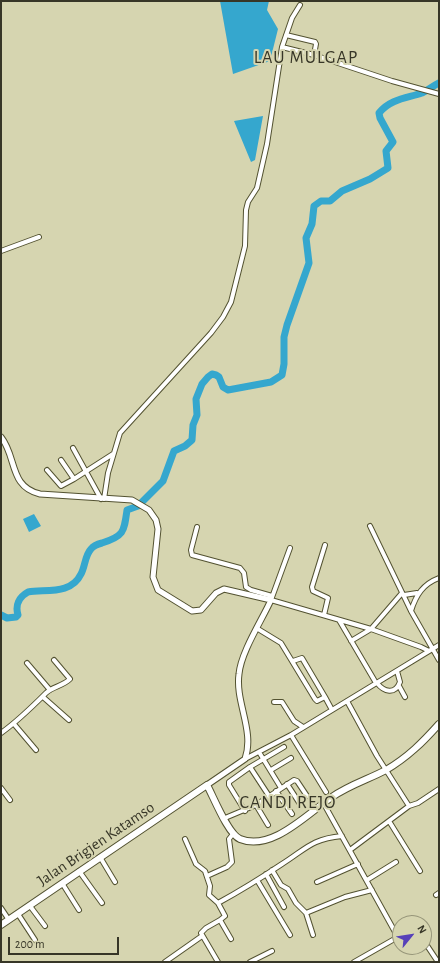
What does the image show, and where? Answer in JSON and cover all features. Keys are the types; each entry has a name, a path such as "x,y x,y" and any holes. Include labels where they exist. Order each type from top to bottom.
{"main road":[{"path":"207,785 233,834 246,841 260,840 276,836 338,793 386,770 414,752 439,724"},
{"name":"Jalan Brigjen Katamso","path":"1,925 207,785"}],"street":[{"path":"103,499 113,454 120,433 211,333 223,317 231,302 245,246 246,210 248,202 257,188 267,144 282,47 292,18 300,5"},
{"path":"286,35 315,42 314,55"},
{"path":"282,47 314,55 392,81 439,94"},
{"path":"1,251 39,237"},
{"path":"1,437 20,482 25,488 40,494 132,500 149,510 156,520 158,529 153,577 158,590 195,612 201,610 216,593 224,589 272,598"},
{"path":"73,448 103,499"},
{"path":"47,470 61,486 113,454"},
{"path":"61,460 74,478"},
{"path":"370,526 430,650 439,660"},
{"path":"197,528 191,550 192,555 240,568 243,571 245,585 248,589 430,650"},
{"path":"324,615 328,598 314,591 312,587 325,544"},
{"path":"245,759 249,745 239,674 244,655 272,598 290,548"},
{"path":"411,611 417,593 439,578"},
{"path":"351,641 371,629 403,594 417,593"},
{"path":"338,619 376,683 387,691 395,690 399,686"},
{"path":"258,629 280,643 293,661 315,699 317,701 325,697"},
{"path":"207,785 245,759 291,735 439,645"},
{"path":"293,661 302,658 332,710"},
{"path":"1,733 14,724 50,690 62,686 70,679 54,660"},
{"path":"27,663 50,690"},
{"path":"397,671 400,678 399,686 405,697"},
{"path":"43,697 70,720"},
{"path":"347,701 386,770 409,806"},
{"path":"274,702 282,702 294,721 303,727"},
{"path":"14,724 36,750"},
{"path":"291,735 326,792"},
{"path":"245,810 229,783 263,758 284,747"},
{"path":"260,752 281,788"},
{"path":"271,770 291,758"},
{"path":"250,767 269,796"},
{"path":"225,818 256,805 287,784 296,781 306,796"},
{"path":"287,784 300,804"},
{"path":"1,788 10,800"},
{"path":"350,850 409,806 418,803 439,789"},
{"path":"276,791 292,814"},
{"path":"324,804 392,926"},
{"path":"256,805 268,825"},
{"path":"389,821 420,871"},
{"path":"207,876 227,867 232,862 229,839 233,834"},
{"path":"218,903 257,880 308,845 333,837 342,836"},
{"path":"185,839 196,864 205,870 210,886 209,896 218,903 225,916 203,930 202,936 218,962"},
{"path":"100,857 116,882"},
{"path":"367,880 396,862"},
{"path":"317,882 358,864"},
{"path":"272,870 281,885 288,889 296,903 306,913 313,934"},
{"path":"79,871 102,902"},
{"path":"266,874 284,907"},
{"path":"257,880 290,935"},
{"path":"62,883 79,910"},
{"path":"306,913 346,897 372,890"},
{"path":"30,906 45,926"},
{"path":"1,908 9,920"},
{"path":"18,914 35,940"},
{"path":"220,920 231,939"},
{"path":"165,962 202,936"},
{"path":"354,962 392,943"},
{"path":"251,962 272,951"},
{"path":"432,953 438,962"}],"water":[{"path":"220,1 269,1 267,10 278,29 270,61 233,74"},
{"path":"263,116 255,160 251,162 234,121"},
{"path":"34,514 41,526 29,532 23,519"}],"waterway":[{"path":"1,615 7,618 16,617 18,615 18,602 22,596 28,592 58,590 77,581 81,574 87,554 92,548 115,538 122,532 127,510 138,506 163,481 174,451 185,446 192,440 193,425 197,415 196,399 202,384 208,377 212,374 216,375 219,377 223,387 228,390 271,382 282,375 284,364 284,337 309,263 306,238 312,224 314,206 321,201 330,201 342,191 370,179 388,168 386,151 393,142 380,118 379,113 383,108 393,102 422,93 439,83"}],"district":[{"name":"LAU MULGAP","path":"306,58"},
{"name":"CANDI REJO","path":"288,803"}]}
